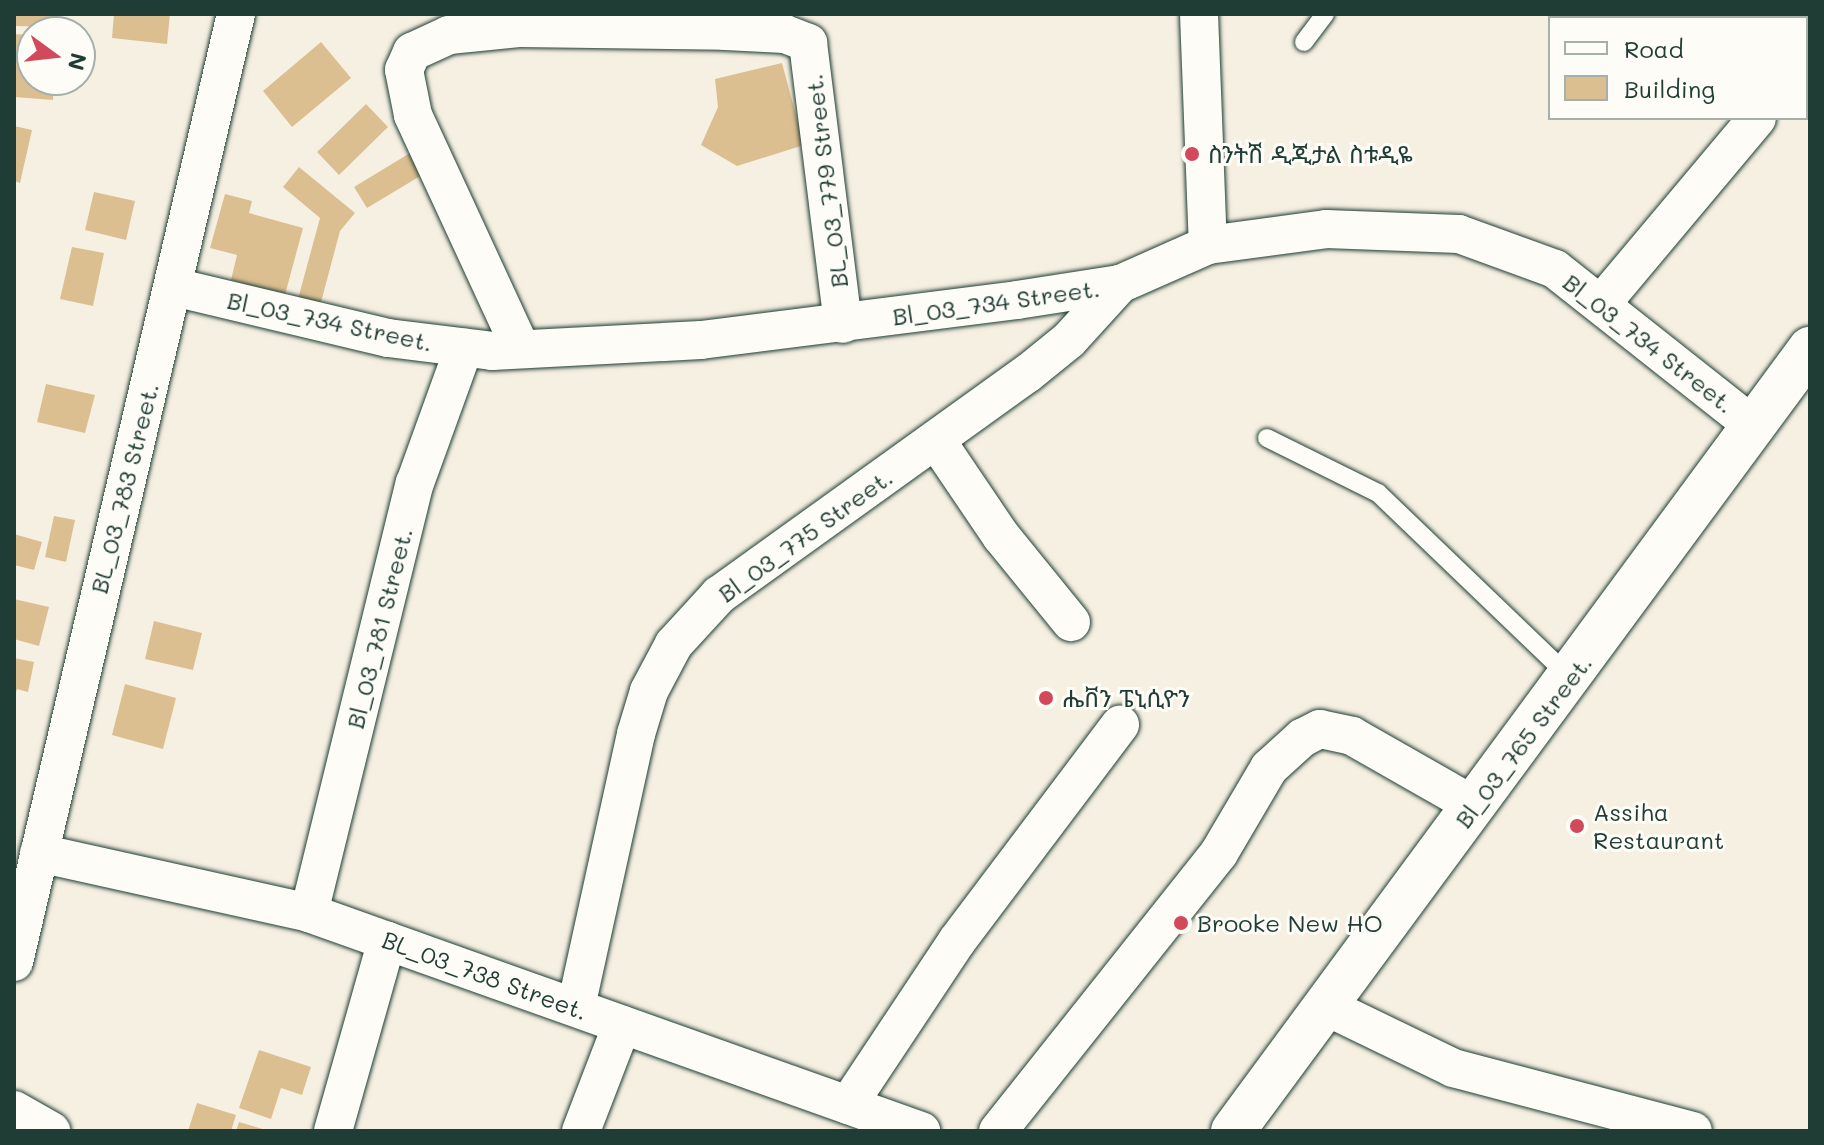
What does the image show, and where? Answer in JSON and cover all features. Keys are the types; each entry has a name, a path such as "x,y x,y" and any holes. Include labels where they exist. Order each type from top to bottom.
{"street":[{"name":"BL_03_783 Street.","path":"14,962 236,14"},
{"path":"1199,14 1208,245"},
{"name":"BL_03_779 Street.","path":"521,349 413,115 404,70 412,52 449,35 519,28 656,24 785,34 808,43 843,324"},
{"path":"1602,303 1755,120"},
{"name":"Bl_03_734 Street.","path":"174,287 388,338 464,348 521,349 701,340 843,324 1120,284 1208,245 1326,229 1459,234 1555,269 1602,303 1755,427"},
{"name":"Bl_03_775 Street.","path":"576,1007 636,734 649,691 674,644 719,595 936,440 1069,340 1120,284"},
{"name":"Bl_03_781 Street.","path":"309,913 415,483 464,348"},
{"name":"Bl_03_765 Street.","path":"1233,1131 1473,805 1571,678 1810,349"},
{"path":"936,440 1001,536 1071,622"},
{"path":"848,1105 957,941 1120,725"},
{"path":"998,1131 1219,853 1269,768 1302,738 1320,729 1352,736 1473,805"},
{"name":"BL_03_738 Street.","path":"39,853 309,913 921,1131"},
{"path":"333,1131 387,940"},
{"path":"1327,1007 1453,1068 1693,1131"},
{"path":"581,1131 622,1025"},
{"path":"14,1110 51,1131"}],"lane":[{"path":"1304,42 1325,14"},
{"path":"1267,438 1378,493 1571,678"}],"building":[{"path":"14,14 59,14 16,16 14,26"},
{"path":"114,14 170,14 167,44 112,38"},
{"path":"14,34 16,96 53,96 53,100 14,97"},
{"path":"321,42 351,78 292,127 263,91"},
{"path":"782,63 804,145 737,166 701,145 718,107 715,79"},
{"path":"366,104 388,127 339,175 317,152"},
{"path":"14,126 32,130 20,183 14,181"},
{"path":"410,153 422,175 367,208 354,187"},
{"path":"299,167 355,213 340,231 320,306 298,299 320,218 283,187"},
{"path":"94,192 135,201 126,240 85,230"},
{"path":"225,194 252,201 249,213 303,228 285,295 231,280 237,255 210,248"},
{"path":"72,247 104,253 93,306 60,299"},
{"path":"46,384 95,395 85,433 37,422"},
{"path":"54,516 75,520 66,562 45,557"},
{"path":"14,534 42,542 34,570 14,565"},
{"path":"14,599 49,607 39,646 14,639"},
{"path":"154,621 202,633 193,670 145,659"},
{"path":"14,658 34,662 28,692 17,689 15,696"},
{"path":"125,684 176,698 163,749 112,735"},
{"path":"259,1050 311,1067 302,1095 281,1088 271,1119 239,1108"},
{"path":"197,1103 236,1115 231,1131 188,1131"},
{"path":"239,1122 266,1130 236,1131"}],"place":[{"name":"ስንትሽ ዲጂታል ስቱዲዬ","path":"1192,154"},
{"name":"ሔቨን ፔኒሲዮን","path":"1046,698"},
{"name":"Assiha Restaurant","path":"1577,826"},
{"name":"Brooke New HO","path":"1181,923"}]}
